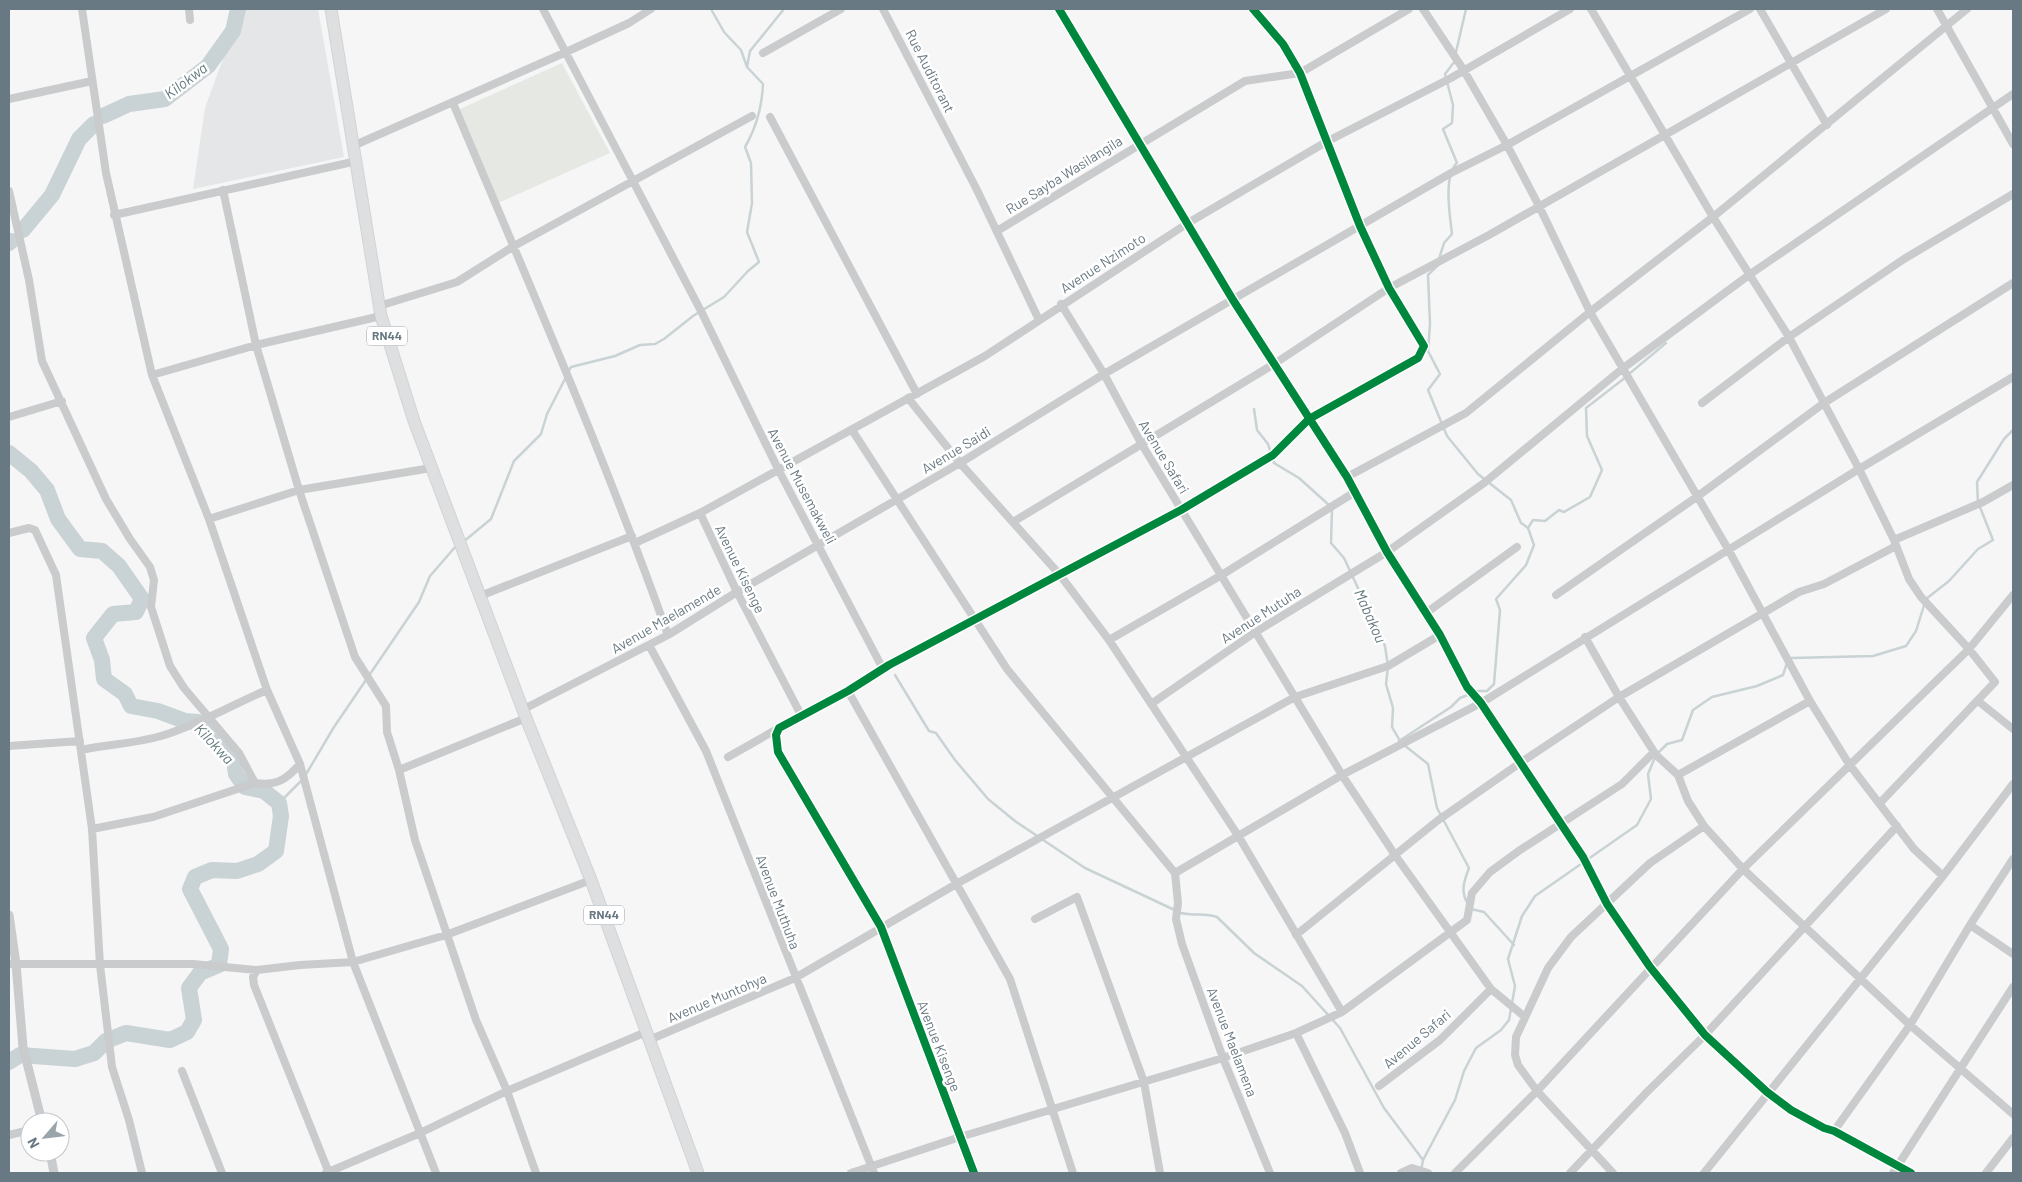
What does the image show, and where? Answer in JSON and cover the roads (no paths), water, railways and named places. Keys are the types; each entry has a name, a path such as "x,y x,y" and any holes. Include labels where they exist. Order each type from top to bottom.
{"main road":[{"name":"RN44","path":"331,9 380,311 431,468 450,520 524,714 591,880 698,1173"}],"street":[{"path":"82,9 114,215 152,375 209,518 267,690 300,764 353,962 436,1173"},
{"path":"189,9 190,20"},
{"name":"Avenue Musemakweli","path":"543,9 564,53 701,311 778,469 883,669"},
{"path":"354,145 564,53 629,23 651,9"},
{"path":"764,53 841,9"},
{"name":"Rue Auditorant","path":"883,9 997,231"},
{"path":"1059,9 1233,300 1347,477 1387,552 1440,635 1467,687 1481,703 1561,823 1587,864 1607,904 1650,967 1705,1035 1767,1092 1791,1110 1911,1173"},
{"path":"728,757 973,619 1181,510 1271,456 1309,419 1418,358 1424,346 1389,288 1360,226 1300,72 1283,44 1253,9"},
{"name":"Rue Sayba Wasilangila","path":"997,231 1140,142 1245,81 1300,72 1409,9"},
{"path":"1423,9 1463,70 1507,145 1539,206 1590,312 1728,549 1810,701 1849,764 1914,849 1942,876"},
{"name":"Avenue Nzimoto","path":"778,469 986,356 1061,304 1188,223 1326,142 1447,80 1570,9"},
{"path":"1591,9 1664,135 1789,337 1859,469 1895,543 1909,579 1921,597 1969,649 1995,682 1880,803"},
{"name":"Avenue Saidi","path":"820,546 960,464 1104,374 1451,173 1507,145 1750,9"},
{"path":"1760,9 1827,125"},
{"path":"1014,522 1141,443 1274,364 1389,288 1539,206 1886,9"},
{"path":"1937,9 2013,144"},
{"path":"1347,477 1466,413 1590,312 1714,217 1967,9"},
{"path":"9,99 92,81"},
{"name":"Avenue Mutuha","path":"1151,704 1254,633 1387,552 1486,481 1622,369 1749,275 2013,94"},
{"path":"453,103 566,369 634,540 668,635"},
{"path":"152,375 380,311 457,282 514,246 752,116"},
{"path":"770,117 917,394"},
{"path":"114,215 356,161"},
{"path":"223,190 256,345 299,490 355,657 386,706 387,732 399,770 415,840 476,1020 507,1091 536,1173"},
{"path":"9,191 29,280 42,361 106,499 153,574 152,608 170,666 184,688 238,753 255,784"},
{"path":"1702,403 1789,337 1904,259 2013,194"},
{"path":"997,231 1039,320"},
{"path":"1556,595 1698,496 1824,403 2013,283"},
{"name":"Avenue Safari","path":"1061,304 1104,374 1141,443 1254,633 1342,775 1395,855 1491,989 1525,1017"},
{"path":"852,430 1007,669 1112,798 1176,872 1239,837 1342,775 1481,703 1585,636 2013,377"},
{"path":"908,398 960,464 1060,575 1109,640 1239,837 1342,1012"},
{"path":"9,418 62,401"},
{"path":"209,518 299,490 431,468"},
{"name":"Avenue Kisenge","path":"778,469 700,512 737,592 801,715"},
{"path":"1296,935 1446,814 1619,697 1799,592 1824,584 1895,543 1979,504 2013,485"},
{"path":"1109,640 1220,576 1355,492"},
{"path":"480,596 634,540 700,512"},
{"path":"9,532 29,528 36,530 56,575 92,829 100,965 112,1067 130,1120 142,1173"},
{"name":"Avenue Maelamende","path":"399,770 524,714 668,635 737,592 820,546"},
{"path":"1426,613 1517,546"},
{"path":"1455,1173 1536,1091 1743,869 1969,649 2013,595"},
{"name":"Avenue Muntohya","path":"328,1173 420,1133 507,1091 795,978 958,883 1043,838 1186,756 1295,697 1388,666 1440,635"},
{"path":"1585,636 1619,697 1654,752 1678,775 1688,801 1704,826 1743,869 1803,927 1910,1025 2013,1114"},
{"name":"Avenue Muthuha","path":"649,645 706,750 795,978 873,1170"},
{"path":"81,750 109,743 132,743 161,736 210,718 267,690"},
{"path":"848,691 958,883 1010,979 1054,1108 1073,1173"},
{"path":"1678,775 1810,701"},
{"path":"1978,701 2013,729"},
{"name":"Avenue Kisenge","path":"779,728 776,735 778,752 881,927 974,1173"},
{"path":"9,746 80,741"},
{"path":"851,1173 873,1170 960,1137 1224,1058 1296,1033 1331,1018 1342,1012 1467,920 1472,894 1490,872 1622,784 1654,752"},
{"path":"92,829 153,817 255,784 270,785 282,782 300,764"},
{"path":"1704,1173 1942,876 2013,784"},
{"path":"1613,1173 1536,1091 1518,1065 1515,1055 1516,1037 1555,956 1571,937 1650,863 1704,826"},
{"path":"1570,1173 1705,1035 1897,826"},
{"path":"1834,1131 1910,1025 1970,925 2013,859"},
{"name":"Avenue Maelamena","path":"1176,872 1178,903 1176,919 1182,944 1269,1173"},
{"path":"12,964 100,965 151,963 207,965 257,970 353,962 446,935 591,880"},
{"path":"1035,918 1076,897 1144,1082 1160,1173"},
{"path":"9,915 12,964 25,1056 39,1112"},
{"path":"1970,925 2013,954"},
{"path":"257,970 253,977 254,985 328,1173"},
{"path":"1893,1173 2013,987"},
{"name":"Avenue Safari","path":"1379,1086 1440,1040 1491,989"},
{"path":"1296,1033 1345,1133 1360,1173"},
{"path":"182,1070 222,1173"},
{"path":"1986,1173 2013,1138"},
{"path":"1401,1173 1416,1169 1428,1173"}],"waterway":[{"name":"Kilokwa","path":"103,116 129,104 165,99 208,66 233,31 238,9"},
{"path":"568,372 571,367 615,356 640,345 655,344 664,339 693,316 724,297 759,262 747,232 752,203 751,163 745,147 758,117 763,84 747,67 741,50 724,32 711,9"},
{"path":"747,67 750,51 784,9"},
{"path":"1456,52 1466,9"},
{"path":"1439,259 1444,243 1452,234 1449,186 1450,177 1457,163 1443,129 1452,123 1453,105 1445,74 1455,61"},
{"name":"Kilokwa","path":"23,230 52,195 79,139 94,124"},
{"path":"1399,741 1451,707 1460,698 1478,691 1487,691 1494,684 1500,610 1496,599 1526,565 1534,545 1528,528 1521,523 1511,500 1478,474 1447,436 1428,390 1440,374 1428,351 1430,324 1428,275 1438,265"},
{"path":"1629,374 1666,343"},
{"path":"463,542 491,519 514,461 541,434 547,414 566,377"},
{"path":"1528,528 1533,520 1545,521 1559,510 1564,512 1590,497 1602,470 1587,436 1586,408 1626,377"},
{"name":"Mabakou","path":"1254,409 1257,430 1268,444 1274,463 1299,478 1329,505"},
{"path":"1421,1171 1423,1160 1455,1100 1464,1071 1476,1048 1501,1030 1509,1020 1515,986 1508,959 1522,916 1535,896 1637,825 1651,799 1648,774 1656,755 1667,744 1682,740 1693,710 1712,697 1757,686 1783,675 1791,658 1873,656 1906,646 1916,631 1926,599 1949,581 1978,549 1993,540 1978,502 1977,482 2004,439 2013,430"},
{"name":"Kilokwa","path":"9,453 31,471 47,490 58,519 80,549 102,551 119,566 142,599 136,612 113,614 94,638 102,660 104,679 125,694 131,706 158,711 185,721 198,722 217,739 234,761 236,774 245,787 264,791 279,803 281,816 276,851 258,864 237,871 212,870 195,877 190,889 221,949 219,965 200,973 189,988 194,1020 187,1032 170,1040 126,1033 106,1041 94,1053 75,1059 20,1055 9,1062"},
{"name":"Mabakou","path":"1332,509 1331,543 1344,558 1385,646 1388,666 1386,684 1393,708 1392,727 1400,741"},
{"path":"305,776 334,727 419,602 430,576 456,546"},
{"path":"895,675 929,731 936,733 955,760 988,799 1015,821 1085,868 1181,913 1217,917 1254,953 1302,986 1340,1028 1384,1108 1423,1160"},
{"name":"Mabakou","path":"1404,745 1428,764 1437,808 1469,868 1463,891 1468,904"},
{"path":"279,803 301,781"},
{"path":"1471,909 1484,912 1514,945"}]}
